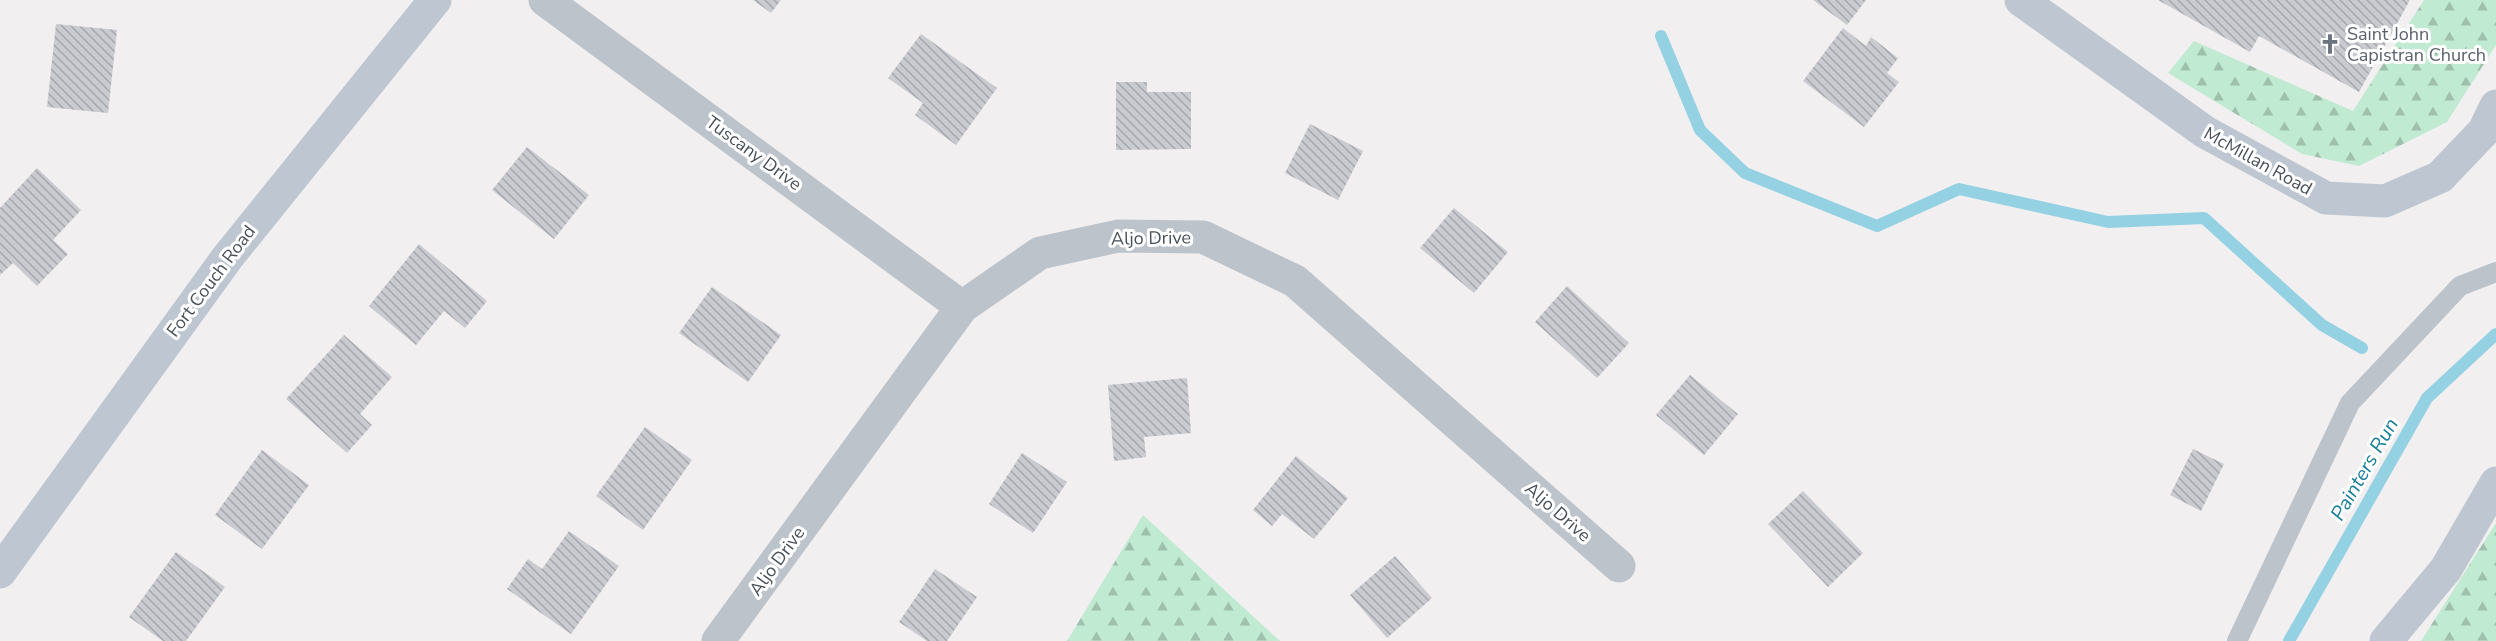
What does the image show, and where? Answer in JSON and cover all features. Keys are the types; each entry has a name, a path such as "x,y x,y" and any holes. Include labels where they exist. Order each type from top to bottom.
{"street":[{"name":"Fort Couch Road","path":"0,572 227,258 435,0"},
{"name":"Tuscany Drive","path":"545,0 962,306"},
{"name":"McMillan Road","path":"2021,0 2205,132 2326,198 2385,201 2440,177 2484,131 2496,106"},
{"name":"Aljo Drive","path":"718,641 962,306 1040,254 1118,236 1203,237 1295,281 1619,566"},
{"path":"2386,641 2446,569 2496,483"}],"lane":[{"path":"2237,641 2350,403 2460,286 2496,272"}],"green space":[{"path":"2424,0 2496,0 2496,45 2447,122 2359,166 2302,154 2168,73 2194,41 2353,111"},
{"path":"1143,515 1280,641 1067,641"},
{"path":"2496,523 2496,641 2421,641"}],"building":[{"path":"753,0 781,0 771,13"},
{"path":"1813,0 1866,0 1847,25"},
{"name":"Saint John Capistran Church","path":"2158,0 2410,0 2359,92 2259,36 2250,52"},
{"path":"56,24 117,30 108,113 47,107"},
{"path":"1843,28 1866,46 1871,37 1898,58 1887,73 1899,82 1864,127 1803,81"},
{"path":"921,34 997,88 956,145 915,115 923,103 888,78"},
{"path":"1116,82 1147,82 1147,92 1191,92 1191,149 1116,150"},
{"path":"1310,124 1363,151 1338,200 1285,173"},
{"path":"527,147 589,195 554,239 492,190"},
{"path":"37,168 81,210 53,240 68,254 37,286 13,263 0,275 0,208"},
{"path":"1454,208 1508,252 1474,293 1420,248"},
{"path":"419,244 487,301 465,328 444,311 416,345 369,306"},
{"path":"1567,286 1629,343 1597,378 1535,322"},
{"path":"712,287 781,335 748,382 679,333"},
{"path":"344,335 392,377 360,414 372,425 347,453 286,399"},
{"path":"1690,375 1738,414 1704,455 1656,415"},
{"path":"1187,378 1191,433 1144,437 1146,457 1114,461 1108,385"},
{"path":"645,427 692,460 643,530 596,496"},
{"path":"2193,449 2224,464 2201,511 2170,495"},
{"path":"262,450 309,485 262,549 215,515"},
{"path":"1022,453 1067,482 1033,533 989,504"},
{"path":"1296,456 1348,498 1314,539 1282,514 1272,526 1253,510"},
{"path":"1803,491 1863,553 1828,587 1768,524"},
{"path":"569,531 619,566 571,634 507,589 528,559 542,569"},
{"path":"176,552 225,587 186,641 163,641 129,617"},
{"path":"1395,556 1432,598 1387,638 1350,595"},
{"path":"935,569 977,597 947,641 927,641 899,622"}],"waterway":[{"path":"1661,36 1700,130 1745,173 1877,226 1959,189 2108,222 2204,218 2322,325 2362,348"},
{"name":"Painters Run","path":"2289,641 2427,398 2496,334"}],"place":[{"name":"Saint John Capistran Church","path":"2330,44"}]}
